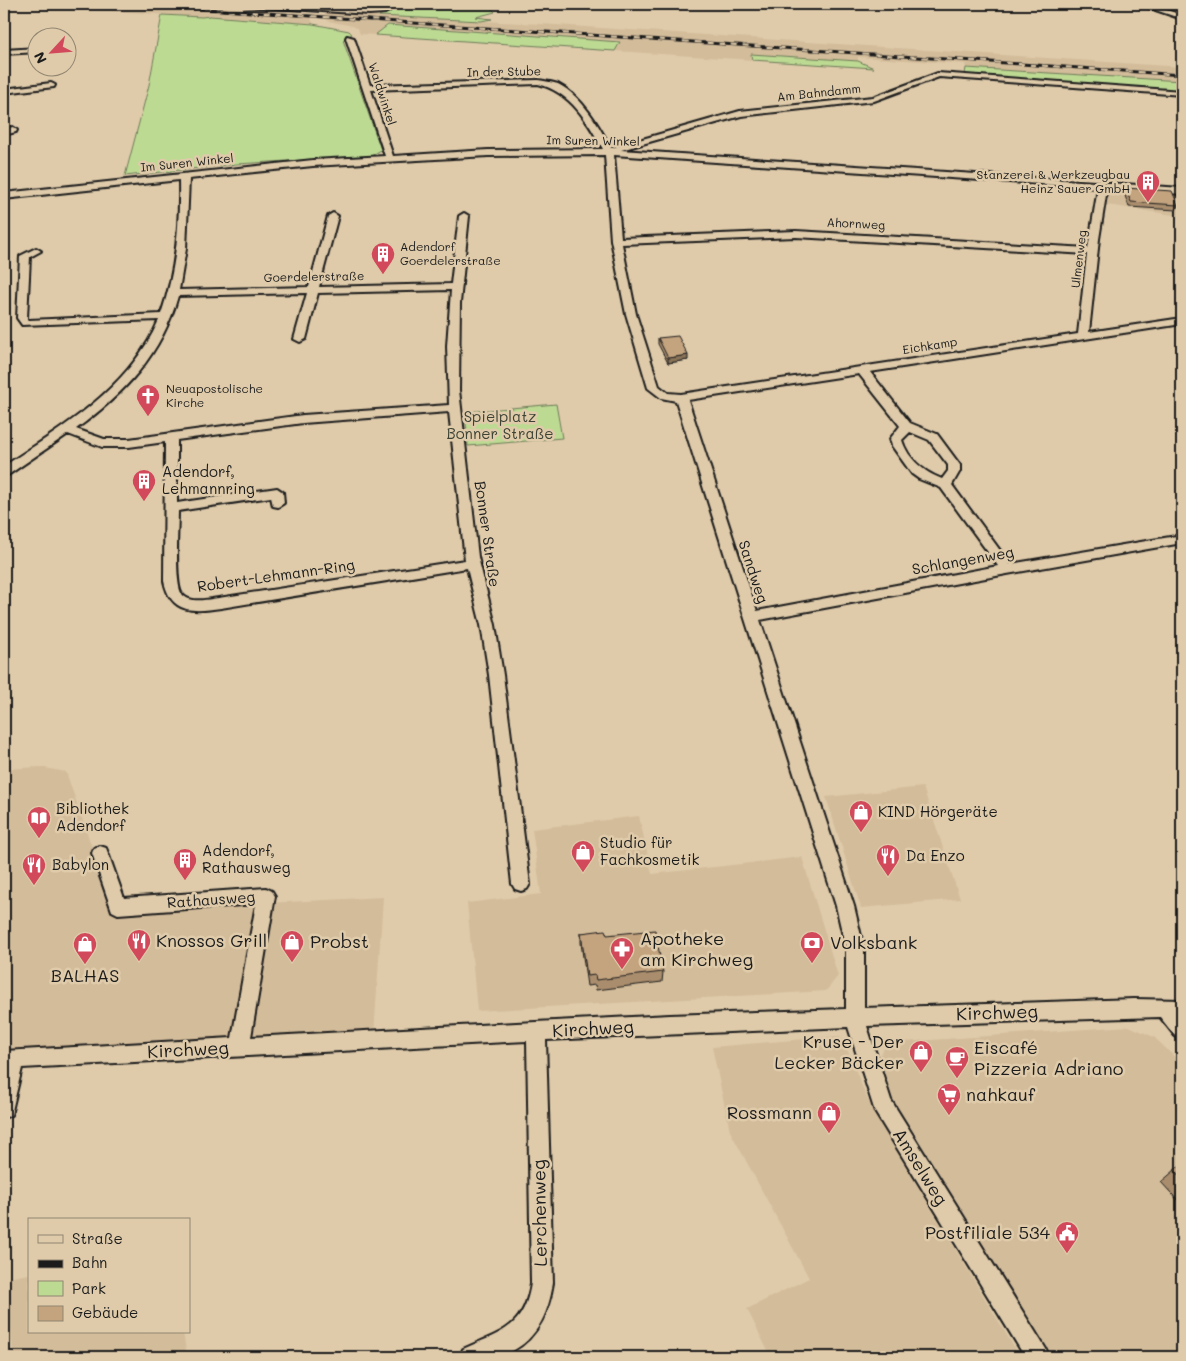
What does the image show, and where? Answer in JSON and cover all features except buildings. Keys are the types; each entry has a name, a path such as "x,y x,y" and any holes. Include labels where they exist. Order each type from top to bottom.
{"street":[{"path":"245,4 369,12 385,11"},
{"path":"1142,4 1182,17"},
{"name":"Waldwinkel","path":"350,38 390,159"},
{"path":"4,52 28,51"},
{"name":"Am Bahndamm","path":"609,152 624,145 740,114 874,99 938,75 1182,93"},
{"name":"In der Stube","path":"367,88 538,82 550,84 579,105 595,127 609,152"},
{"path":"4,91 51,85"},
{"path":"609,152 616,241 626,298 654,388 665,396 681,398"},
{"name":"Im Suren Winkel","path":"4,196 292,164 488,153 609,152 1182,191"},
{"path":"4,472 105,399 139,364 154,340 172,293 184,234 184,176"},
{"name":"Ulmenweg","path":"1083,336 1103,185"},
{"path":"300,339 333,216"},
{"name":"Bonner Straße","path":"464,216 452,366 455,408 472,563 488,625 496,675 521,884"},
{"name":"Ahornweg","path":"616,241 796,234 1093,251"},
{"path":"36,251 25,256 22,318 26,323 164,317"},
{"name":"Goerdelerstraße","path":"172,293 314,289 457,288"},
{"name":"Eichkamp","path":"681,398 1182,321"},
{"path":"862,370 906,426 932,437 952,462 954,471 946,485"},
{"name":"Sandweg","path":"681,398 845,906 855,949 855,1017"},
{"path":"66,429 94,441 108,444 129,443 317,418 455,408"},
{"path":"906,426 896,439 898,446 919,474 946,485 1007,569"},
{"name":"Robert-Lehmann-Ring","path":"171,437 172,590 175,596 184,604 203,605 221,603 472,563"},
{"path":"171,508 277,492 278,504"},
{"name":"Schlangenweg","path":"751,617 1007,569 1182,539"},
{"name":"Rathausweg","path":"100,853 118,906 266,896 240,1047"},
{"name":"Kirchweg","path":"9,1059 670,1024 1134,1008 1173,1009"},
{"path":"1173,1009 1182,1030"},
{"name":"Amselweg","path":"855,1017 882,1106 1038,1357"},
{"name":"Lerchenweg","path":"471,1357 518,1335 532,1320 540,1300 542,1284 536,1032"},
{"path":"4,1108 9,1059"}],"shaded area":[{"path":"4,4 194,4 326,15 326,13 541,24 1182,67 1182,81 966,68 965,64 858,57 858,61 751,54 752,60 615,51 620,42 388,25 375,35 360,34 358,29 353,26 326,19 311,18 313,24"},
{"path":"1116,189 1182,194 1182,223 1180,216 1107,205 1108,191"},
{"path":"40,767 66,772 114,911 383,897 374,1036 4,1055 4,769"},
{"path":"923,787 960,899 861,908 826,797"},
{"path":"639,816 652,874 802,857 838,976 826,991 477,1011 467,903 541,894 532,829"},
{"path":"1129,1026 1154,1037 1182,1064 1182,1357 1051,1357 891,1102 879,1056 888,1043"},
{"path":"838,1036 843,1040 866,1096 882,1127 1020,1357 771,1357 747,1309 809,1278 730,1131 712,1047"},
{"path":"28,1274 28,1334 183,1334 187,1357 13,1357 7,1278"}],"green space":[{"path":"403,4 488,4 495,12 476,17 492,19 481,21 379,16"},
{"path":"162,15 210,16 313,24 349,31 352,34 343,40 381,150 371,156 237,164 125,176 149,85"},
{"path":"388,25 620,42 615,51 375,35"},
{"path":"751,54 858,61 874,68 752,60"},
{"path":"966,68 1182,81 1182,91 965,74"},
{"name":"Spielplatz Bonner Straße","path":"556,404 562,438 468,446 465,412"}],"railway":[{"path":"132,4 1182,75"}],"place":[{"name":"Stanzerei & Werkzeugbau Heinz Sauer GmbH","path":"1148,203"},
{"name":"Adendorf Goerdelerstraße","path":"383,275"},
{"name":"Neuapostolische Kirche","path":"148,417"},
{"name":"Adendorf, Lehmannring","path":"144,502"},
{"name":"KIND Hörgeräte","path":"861,833"},
{"name":"Bibliothek Adendorf","path":"39,839"},
{"name":"Studio für Fachkosmetik","path":"583,873"},
{"name":"Da Enzo","path":"888,877"},
{"name":"Adendorf, Rathausweg","path":"185,881"},
{"name":"Babylon","path":"34,886"},
{"name":"Knossos Grill","path":"139,962"},
{"name":"Probst","path":"292,963"},
{"name":"Volksbank","path":"812,964"},
{"name":"BALHAS","path":"85,965"},
{"name":"Apotheke am Kirchweg","path":"622,970"},
{"name":"Kruse - Der Lecker Bäcker","path":"921,1073"},
{"name":"Eiscafé Pizzeria Adriano","path":"957,1079"},
{"name":"nahkauf","path":"949,1116"},
{"name":"Rossmann","path":"829,1134"},
{"name":"Postfiliale 534","path":"1067,1254"}]}
